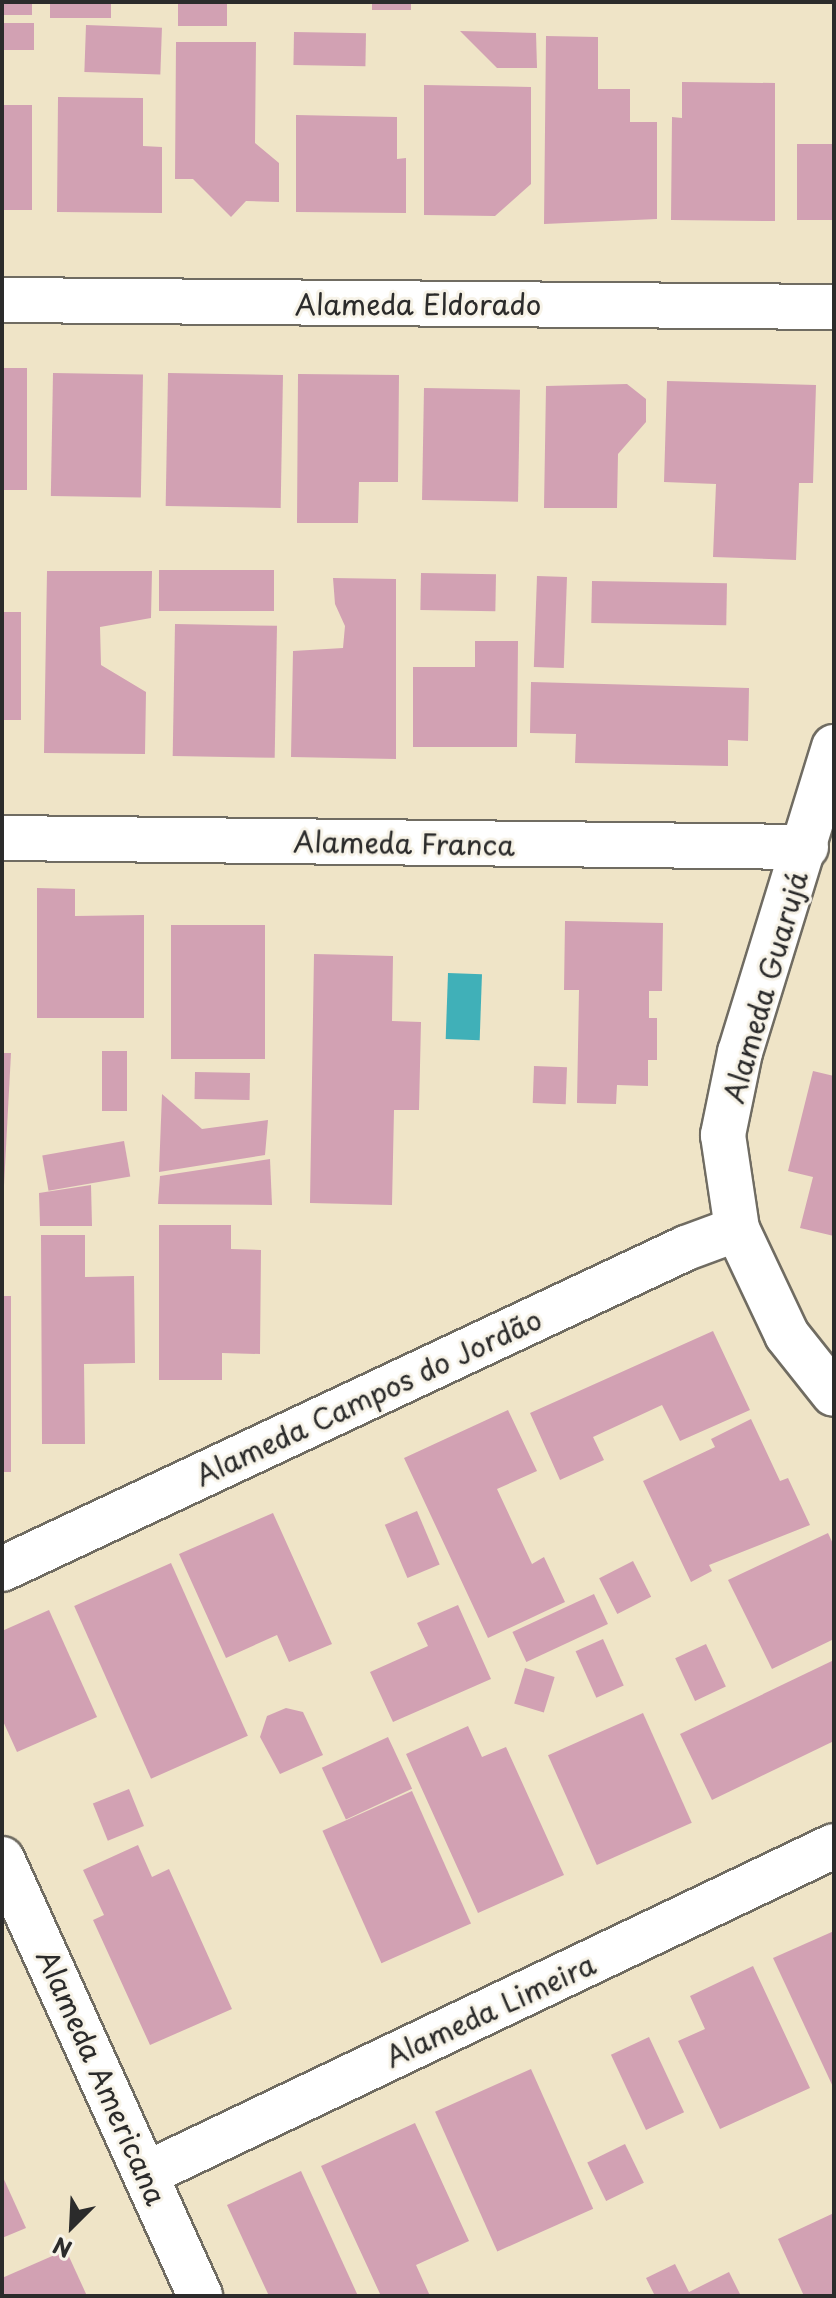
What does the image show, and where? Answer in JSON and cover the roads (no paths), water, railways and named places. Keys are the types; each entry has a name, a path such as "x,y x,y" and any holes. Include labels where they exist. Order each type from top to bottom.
{"street":[{"name":"Alameda Eldorado","path":"2,300 834,307"},
{"name":"Alameda Guarujá","path":"834,747 806,847 740,1052 723,1135 737,1229 787,1335 834,1394"},
{"name":"Alameda Franca","path":"2,838 806,847"},
{"name":"Alameda Campos do Jordão","path":"2,1569 686,1248 737,1229"},
{"name":"Alameda Limeira","path":"146,2174 834,1846"},
{"name":"Alameda Americana","path":"2,1859 200,2296"}],"water":[{"path":"448,973 482,974 480,1040 446,1039"}]}
